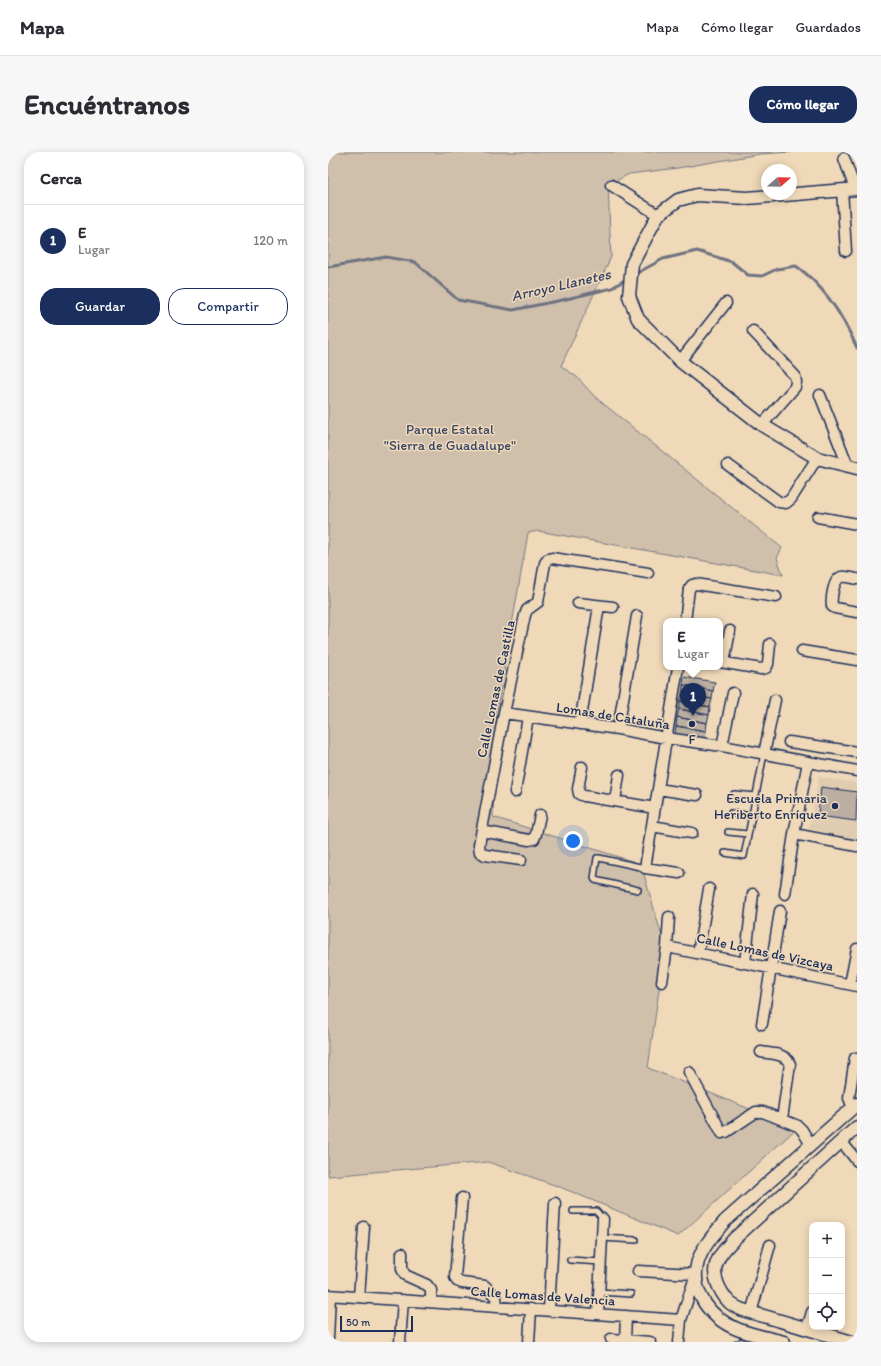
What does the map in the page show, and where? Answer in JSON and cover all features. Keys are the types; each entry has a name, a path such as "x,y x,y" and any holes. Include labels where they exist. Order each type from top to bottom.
{"street":[{"path":"844,158 856,190 747,198 697,195 678,200 658,215 632,264 629,296 638,319 680,361 762,424 818,458 852,467"},
{"path":"611,185 658,215"},
{"path":"842,190 846,251"},
{"path":"680,361 726,303"},
{"path":"753,331 795,376 796,382 795,387 762,424"},
{"path":"820,395 852,467"},
{"path":"728,465 779,502 786,503 792,499 818,458"},
{"path":"818,517 857,524"},
{"name":"Calle Lomas de Castilla","path":"521,860 485,855 480,852 479,845 504,713 525,615 527,610 538,602 545,563 548,559 552,558 648,573"},
{"path":"857,579 840,577 836,582 831,601 832,606 835,608 857,612"},
{"path":"685,618 689,589 692,585 696,584 776,596"},
{"path":"578,603 613,607"},
{"path":"580,724 599,606"},
{"path":"618,729 637,616"},
{"path":"723,658 730,631"},
{"path":"723,662 761,669 766,668 768,664 770,644"},
{"path":"802,651 857,660"},
{"path":"677,670 645,868 679,873"},
{"path":"722,746 733,694"},
{"path":"764,754 775,700"},
{"name":"Lomas de Cataluña","path":"504,713 618,729 722,746 857,771"},
{"path":"515,792 528,717"},
{"path":"789,742 857,752"},
{"path":"785,894 794,834 808,762"},
{"path":"582,767 578,789 579,794 655,808"},
{"path":"615,801 620,775"},
{"path":"658,789 697,795"},
{"path":"482,831 529,840 534,839 540,815"},
{"path":"652,826 692,833"},
{"path":"794,834 857,846"},
{"path":"698,953 709,889"},
{"path":"745,962 753,894"},
{"path":"762,1024 780,911"},
{"path":"662,982 667,947 669,917"},
{"name":"Calle Lomas de Vizcaya","path":"667,947 854,985"},
{"path":"854,985 857,949"},
{"path":"761,1052 784,1056 788,1059 790,1064 782,1119"},
{"path":"679,1342 680,1320 695,1276 698,1261 707,1243 726,1221 855,1106 849,1098 856,1058"},
{"path":"689,1072 722,1132 726,1132 756,1112 764,1112 798,1126 811,1145"},
{"path":"852,1342 742,1310 730,1303 721,1292 715,1275 716,1263 730,1244 857,1127"},
{"path":"842,1141 857,1161"},
{"path":"790,1164 802,1177"},
{"path":"462,1198 455,1277 457,1281 462,1283 485,1286 496,1297 497,1307"},
{"path":"549,1310 555,1203"},
{"path":"598,1314 603,1220"},
{"path":"359,1297 364,1227"},
{"path":"751,1313 770,1245"},
{"path":"402,1253 402,1269 405,1275 427,1285 431,1290 431,1302"},
{"path":"638,1271 695,1276"},
{"path":"695,1276 698,1293 707,1307 719,1318 736,1328 784,1342"},
{"path":"328,1339 329,1295"},
{"name":"Calle Lomas de Valencia","path":"329,1295 680,1320"},
{"path":"400,1342 403,1300"},
{"path":"529,1342 531,1309"},
{"path":"626,1316 626,1340"},
{"path":"807,1329 809,1322"},
{"path":"611,1339 650,1342"}],"lane":[{"path":"725,853 744,856 764,754"},
{"path":"734,794 756,796"},
{"path":"731,814 752,816"},
{"path":"728,832 748,834"},
{"path":"638,890 595,880 597,858 645,868"},
{"path":"573,1211 596,1211 603,1220"},
{"path":"602,1238 636,1240"},
{"path":"570,1260 601,1262"},
{"path":"599,1292 631,1294"}],"shaded area":[{"name":"Escuela Primaria Heriberto Enríquez","path":"819,777 857,783 857,839 809,829"}],"green space":[{"name":"Parque Estatal \"Sierra de Guadalupe\"","path":"328,152 792,152 760,154 678,168 629,174 608,185 611,257 561,366 577,377 595,397 782,548 777,558 783,575 538,531 528,533 496,716 493,817 641,864 665,947 648,1068 797,1128 678,1236 560,1187 488,1162 328,1176"}],"building":[{"path":"684,677 715,682 713,691 683,685"},
{"path":"683,685 713,691 712,699 682,694"},
{"path":"682,694 712,699 710,707 680,701"},
{"path":"680,701 710,707 709,715 679,709"},
{"path":"679,709 709,715 707,723 677,717"},
{"name":"F","path":"677,717 707,723 706,731 676,726"},
{"path":"676,726 706,731 705,739 675,734"},
{"path":"821,787 857,792 856,821 818,816"},
{"path":"743,1337 745,1342 733,1342"}],"waterway":[{"name":"Arroyo Llanetes","path":"639,272 663,259 697,251 732,262 748,275 762,276 777,269 796,266 816,283 832,302 846,324 857,348"},
{"name":"Arroyo Llanetes","path":"328,267 386,257 415,262 458,300 513,310 612,288 623,281"}],"place":[{"name":"E","path":"693,716"},
{"name":"F","path":"692,724"},
{"name":"Escuela Primaria Heriberto Enríquez","path":"835,806"}]}
